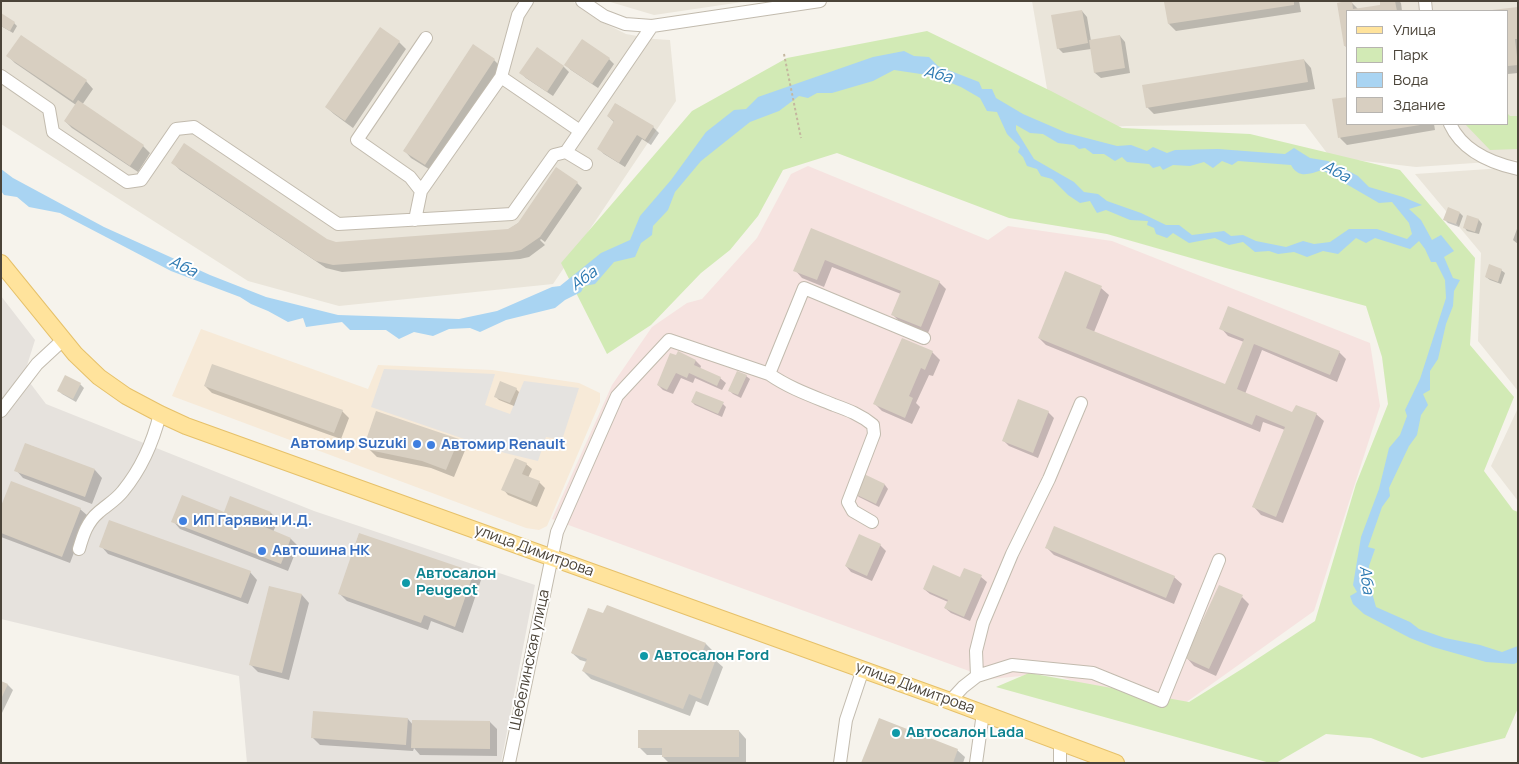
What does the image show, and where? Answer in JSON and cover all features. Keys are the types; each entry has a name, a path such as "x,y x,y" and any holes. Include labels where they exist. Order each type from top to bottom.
{"main road":[{"name":"улица Димитрова","path":"1,263 76,354 99,377 126,396 160,414 196,429 863,669 1116,763"}],"street":[{"path":"415,220 420,191 501,77 518,15 527,1"},
{"path":"582,1 604,16 625,24 652,26 820,1"},
{"path":"1,76 49,109 53,132 127,182 141,180 176,129 194,127 338,224 512,214 554,155 566,152 652,26"},
{"path":"420,191 410,177 357,140 426,38"},
{"path":"501,77 580,131"},
{"path":"1451,125 1458,138 1474,152 1500,165 1518,169"},
{"path":"566,152 586,164"},
{"path":"872,522 853,511 848,502 874,434 873,425 866,419 853,413 784,384 769,374 804,288 924,338"},
{"path":"1,411 37,364 64,339"},
{"name":"Шебелинская улица","path":"509,763 556,532 617,396 669,340 769,374"},
{"path":"977,676 976,651 983,623 1012,554 1049,479 1081,403"},
{"path":"79,549 85,529 91,520 122,492 137,471 150,448 160,414"},
{"path":"950,701 977,676 1012,665 1093,673 1162,701 1219,560"},
{"path":"840,763 846,720 863,669"},
{"path":"976,763 983,713"},
{"path":"1060,741 1060,763"}],"path":[{"path":"784,54 801,138"}],"shaded area":[{"path":"1,1 572,1 604,23 626,34 670,40 676,101 553,284 339,306 248,281 1,124"},
{"path":"607,1 749,1 654,15"},
{"path":"1032,1 1518,1 1518,160 1416,167 1330,157 1305,124 1127,126 1070,129 1052,118"},
{"path":"808,166 988,240 1008,226 1112,241 1370,343 1380,406 1314,611 1167,716 1051,673 991,679 552,519 612,385 652,327 687,303 702,299 757,238 791,174"},
{"path":"1518,167 1518,391 1478,341 1481,253 1415,174"},
{"path":"1,296 35,340 24,375 46,404 314,511 535,585 501,763 247,763 239,676 1,619"},
{"path":"201,329 368,389 378,365 492,370 579,383 600,393 600,402 547,526 539,530 526,528 172,396"},
{"path":"384,369 495,374 485,405 510,414 524,381 579,388 562,440 546,437 538,461 505,453 371,407"},
{"path":"1518,408 1518,501 1491,466"}],"green space":[{"path":"927,31 1051,91 1122,128 1250,134 1400,170 1475,258 1470,345 1514,397 1484,471 1513,510 1518,512 1518,708 1505,738 1422,758 1371,738 1326,734 1276,763 1270,763 996,687 1029,673 1189,702 1315,621 1356,484 1388,404 1382,357 1366,306 1107,234 1009,218 837,153 783,170 758,216 730,250 701,273 651,325 607,354 561,263 692,111 787,58"},
{"path":"1509,115 1518,116 1518,149 1490,150 1466,125 1509,125"}],"water":[{"name":"Аба","path":"904,51 914,56 929,57 938,66 979,82 982,89 992,89 996,98 1023,114 1067,133 1117,146 1131,145 1147,151 1153,147 1167,153 1175,150 1218,149 1285,154 1294,148 1310,158 1328,161 1343,168 1358,176 1369,187 1422,205 1409,209 1421,220 1432,240 1441,235 1454,251 1444,257 1453,278 1460,280 1454,291 1453,306 1446,324 1438,359 1430,371 1430,390 1423,394 1428,405 1421,415 1417,435 1409,446 1389,488 1390,496 1382,507 1368,547 1375,549 1369,566 1371,589 1376,607 1410,622 1419,629 1445,638 1480,645 1502,652 1518,646 1518,662 1514,664 1486,662 1433,647 1410,638 1364,614 1353,604 1350,596 1357,592 1353,585 1361,537 1379,489 1389,448 1400,435 1407,416 1405,410 1420,379 1446,298 1445,280 1436,262 1431,262 1419,241 1410,249 1375,238 1366,243 1356,238 1338,254 1323,251 1307,257 1294,252 1278,254 1269,251 1255,252 1243,242 1229,245 1215,238 1189,243 1173,233 1167,238 1156,234 1154,228 1147,225 1148,221 1130,220 1106,210 1097,213 1090,201 1080,203 1068,195 1052,179 1041,176 1037,169 1027,166 1023,157 1018,152 1020,147 1007,134 997,112 987,111 980,98 961,87 934,76 894,70 873,81 832,93 817,93 808,98 799,96 779,111 750,122 701,161 675,192 668,210 653,226 652,235 641,243 635,257 614,262 595,284 584,286 581,292 565,300 555,308 506,320 480,332 470,328 449,329 433,336 414,332 399,339 386,330 350,330 342,322 306,327 303,318 288,322 240,297 171,271 60,213 29,207 17,197 4,195 1,191 1,169 13,178 104,227 210,275 266,297 338,315 459,319 497,311 552,287 560,286 601,253 630,240 640,216 671,180 706,132 734,110 746,109 758,97 873,57","holes":["1016,125 1030,133 1043,134 1058,143 1074,145 1079,149 1085,148 1093,154 1104,154 1115,161 1122,157 1127,162 1149,164 1153,168 1160,166 1163,170 1173,165 1190,166 1204,162 1213,168 1222,161 1232,165 1238,161 1291,165 1301,174 1322,170 1379,203 1392,202 1409,223 1412,234 1407,239 1377,229 1349,229 1330,242 1314,244 1303,241 1286,247 1256,241 1243,235 1231,236 1224,231 1192,235 1179,225 1166,225 1141,213 1107,201 1098,194 1084,192 1074,182 1034,159 1016,130"]}],"building":[{"path":"1294,1 1294,5 1168,24 1164,2"},
{"path":"1352,1 1353,9 1380,5 1380,1 1395,1 1397,10 1346,10 1346,46 1344,46 1337,3"},
{"path":"1518,7 1518,39 1515,39 1518,65 1509,66 1509,10 1492,10"},
{"path":"1082,10 1088,43 1057,49 1051,15"},
{"path":"1,13 15,22 10,31 1,26"},
{"path":"380,27 400,41 345,121 325,107"},
{"path":"21,35 87,80 73,101 6,56"},
{"path":"1120,35 1125,68 1094,73 1089,40"},
{"path":"582,39 610,58 592,84 564,65"},
{"path":"473,44 495,59 425,165 403,151"},
{"path":"537,47 564,66 547,92 519,73"},
{"path":"1304,59 1308,82 1146,108 1142,85"},
{"path":"1346,97 1346,125 1420,125 1338,138 1332,99"},
{"path":"78,100 144,145 130,166 64,121"},
{"path":"615,103 654,126 645,140 637,135 619,163 597,149 614,121 607,116"},
{"path":"184,143 327,239 336,242 508,229 518,223 556,167 578,182 540,237 521,250 333,265 316,261 171,163"},
{"path":"1448,207 1460,212 1456,224 1443,220"},
{"path":"1467,215 1479,219 1475,232 1463,228"},
{"path":"811,228 940,281 921,327 891,315 901,291 825,260 817,280 793,271"},
{"path":"1489,264 1502,269 1498,282 1485,277"},
{"path":"1065,271 1102,286 1086,328 1225,384 1244,339 1219,329 1228,306 1340,351 1330,375 1254,344 1237,389 1292,412 1296,405 1317,413 1276,517 1252,507 1285,427 1256,415 1252,425 1038,338"},
{"path":"902,338 933,351 925,370 921,368 909,396 913,398 905,418 873,404"},
{"path":"678,351 696,360 694,365 721,377 717,386 689,373 687,378 676,373 667,390 657,385 670,353 676,355"},
{"path":"212,364 343,410 334,433 204,386"},
{"path":"737,371 747,375 738,395 728,391"},
{"path":"65,375 81,383 73,399 57,391"},
{"path":"500,381 517,388 510,403 494,397"},
{"path":"696,391 724,402 718,414 691,402"},
{"path":"1018,399 1049,411 1033,453 1002,441"},
{"path":"376,411 459,439 446,470 422,461 369,450 371,442 366,440"},
{"path":"25,443 95,469 85,497 14,471"},
{"path":"515,458 527,463 522,474 540,481 531,502 501,490"},
{"path":"864,474 885,484 876,504 855,494"},
{"path":"11,481 81,508 62,557 1,533 1,506"},
{"path":"182,495 224,512 230,496 271,512 265,527 291,538 281,564 171,522"},
{"path":"109,520 251,571 241,598 99,547"},
{"path":"1054,526 1175,576 1166,598 1045,548"},
{"name":"Автосалон Peugeot","path":"359,533 474,572 455,627 424,615 421,623 338,594"},
{"path":"859,534 881,544 867,576 845,566"},
{"path":"933,565 960,577 964,568 982,575 964,617 944,608 948,600 923,589"},
{"path":"1219,585 1243,595 1209,669 1185,658"},
{"path":"269,586 302,594 282,673 249,665"},
{"name":"Автосалон Ford","path":"607,605 706,643 702,653 716,659 701,699 689,694 683,709 582,671 587,659 571,653 588,608 603,613"},
{"path":"1,681 8,684 1,699"},
{"path":"313,711 408,718 406,745 311,738"},
{"name":"Автосалон Lada","path":"879,718 958,749 953,763 861,763"},
{"path":"412,720 490,721 490,749 411,748"},
{"path":"638,730 739,730 739,757 662,757 662,748 638,748"}],"place":[{"name":"Автомир Suzuki","path":"417,444"},
{"name":"Автомир Renault","path":"431,445"},
{"name":"ИП Гарявин И.Д.","path":"183,521"},
{"name":"Автошина НК","path":"262,551"},
{"name":"Автосалон Peugeot","path":"406,583"},
{"name":"Автосалон Ford","path":"644,656"},
{"name":"Автосалон Lada","path":"896,733"}]}
